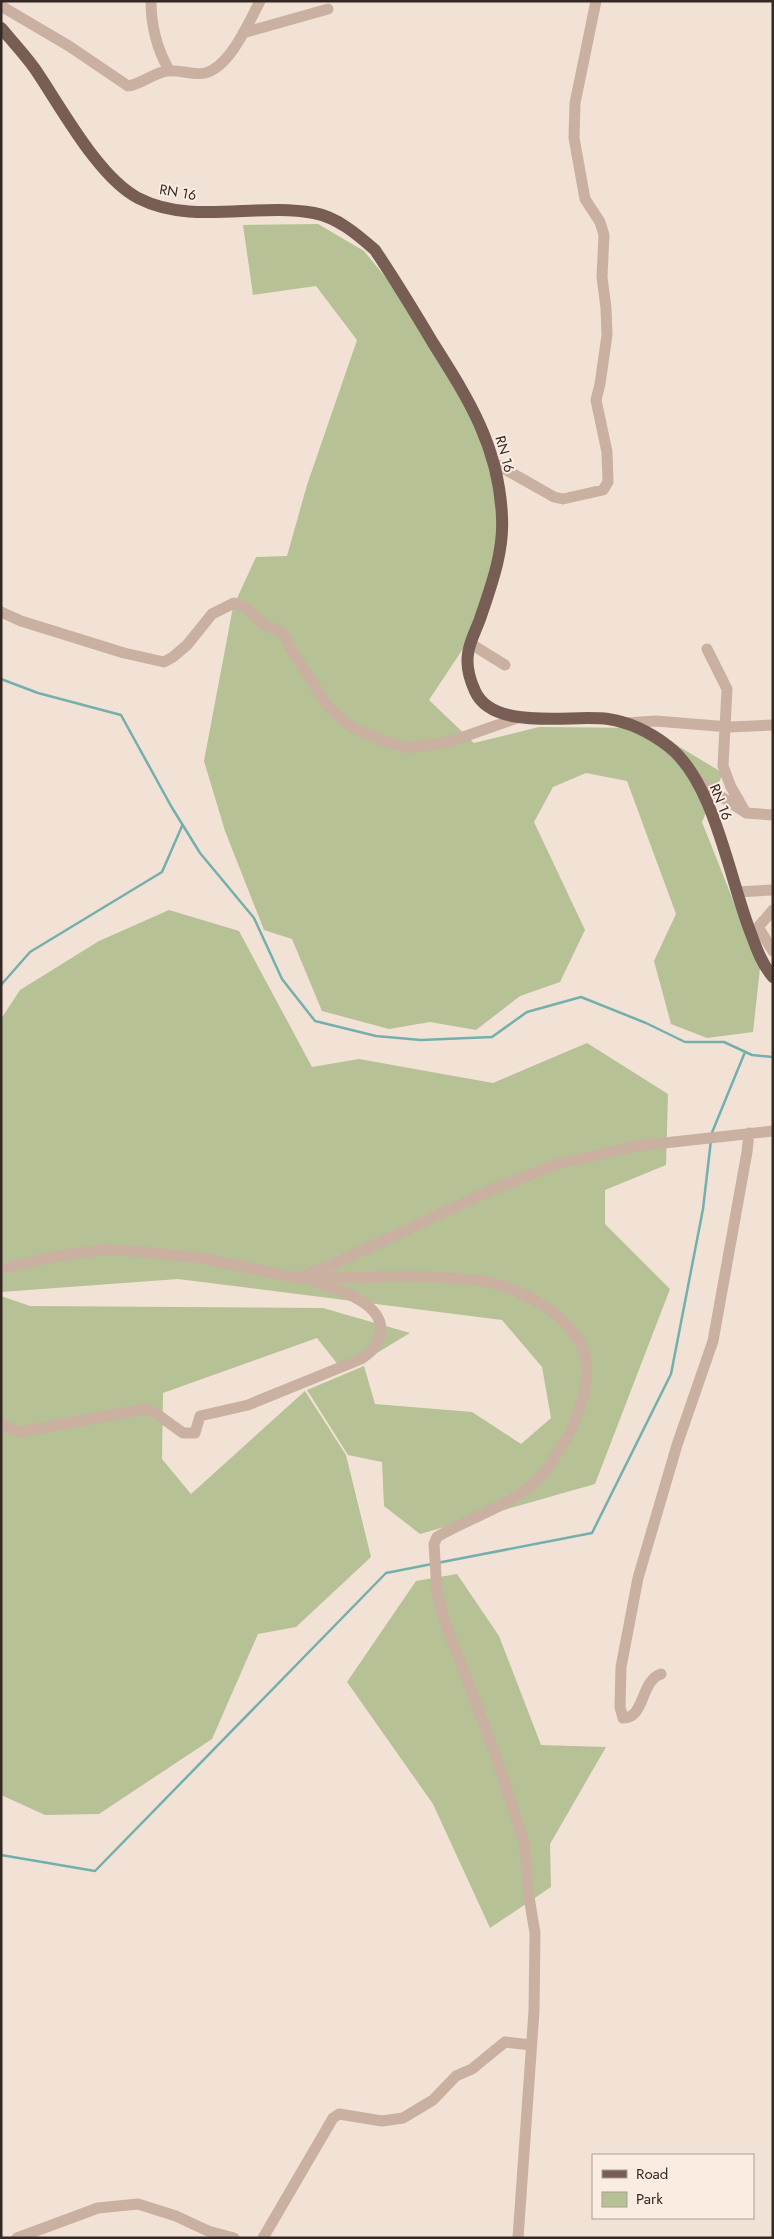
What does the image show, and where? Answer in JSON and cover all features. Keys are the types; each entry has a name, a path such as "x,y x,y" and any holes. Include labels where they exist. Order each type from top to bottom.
{"main road":[{"name":"RN 16","path":"1,28 25,56 102,165 122,187 139,198 161,206 184,210 268,210 315,213 346,228 375,250 467,398 486,437 494,463 502,517 500,545 494,578 471,644 467,665 476,694 486,705 501,714 517,718 582,717 609,719 625,723 646,732 669,747 686,764 710,810 737,892 755,931 761,960 773,977"}],"street":[{"path":"151,1 151,22 155,32 156,44 169,70"},
{"path":"1,6 69,46 128,86 159,72 169,70 197,74 212,70 234,48 260,1"},
{"path":"494,463 554,497 563,499 603,490 608,482 607,452 596,400 601,382 606,335 606,308 602,277 604,235 600,222 585,198 574,138 574,103 596,1"},
{"path":"243,33 328,9"},
{"path":"1,612 21,621 124,653 164,662 187,645 212,614 234,603 247,608 261,623 284,634 292,651 329,708 351,727 384,741 408,748 449,742 517,718"},
{"path":"471,644 505,665"},
{"path":"707,649 727,689 723,766 731,787 746,813"},
{"path":"625,723 656,721 726,727 773,725"},
{"path":"696,780 746,813 773,815"},
{"path":"737,892 773,890"},
{"path":"773,910 755,931 773,951"},
{"path":"298,1278 336,1263 537,1171 576,1159 637,1146 773,1132"},
{"path":"661,1674 654,1677 650,1682 637,1711 632,1717 623,1718 620,1707 621,1667 638,1578 677,1445 713,1341 749,1133"},
{"path":"1,1269 57,1256 102,1250 201,1258 298,1278 335,1288 362,1301 378,1317 381,1327 378,1343 371,1353 248,1405 200,1416 195,1433 183,1433 154,1412 145,1409 20,1432 8,1428 1,1422"},
{"path":"298,1278 348,1279 418,1276 488,1282 541,1303 561,1320 583,1349 586,1377 579,1414 570,1435 554,1458 534,1483 491,1511 437,1537 434,1544 436,1592 445,1622 459,1664 496,1756 524,1842 529,1897 535,1933 534,2011 518,2238"},
{"path":"263,2238 334,2118 339,2114 382,2121 403,2118 433,2100 456,2076 472,2069 505,2042 531,2045"},
{"path":"17,2238 98,2208 138,2204 176,2216 208,2231 234,2238"}],"green space":[{"path":"318,224 364,251 432,334 491,443 507,535 488,611 429,700 474,743 539,727 648,728 723,773 702,822 760,968 753,1032 707,1038 671,1024 654,961 676,914 627,781 586,773 553,787 534,822 585,930 560,982 520,996 476,1030 430,1022 389,1029 322,1011 292,939 264,930 225,831 204,761 233,607 256,557 287,556 307,485 357,340 316,286 253,295 243,225"},
{"path":"169,910 239,931 312,1067 359,1059 493,1083 587,1043 668,1094 666,1165 605,1190 605,1224 670,1289 595,1484 420,1534 384,1506 382,1462 348,1455 307,1390 364,1366 375,1404 472,1412 521,1444 551,1418 542,1367 502,1320 178,1279 1,1292 1,1019 20,990 99,941"},
{"path":"1,1296 30,1306 323,1308 410,1333 362,1362 343,1371 317,1338 163,1393 162,1459 191,1494 305,1391 346,1455 371,1557 296,1627 258,1634 212,1739 99,1814 45,1815 1,1795"},
{"path":"457,1574 499,1636 541,1745 606,1747 550,1844 551,1887 490,1928 433,1804 347,1682 416,1581"}],"waterway":[{"path":"1,679 38,693 121,715 171,806 200,853 254,918 282,979 315,1021 376,1036 421,1040 492,1037 527,1012 581,997 646,1023 685,1042 724,1042 752,1055 773,1057"},
{"path":"1,985 30,952 162,872 182,826"},
{"path":"711,1135 745,1052"},
{"path":"437,1563 592,1533 671,1374 703,1209 711,1140"},
{"path":"1,1855 95,1871 386,1573 432,1564"}]}
